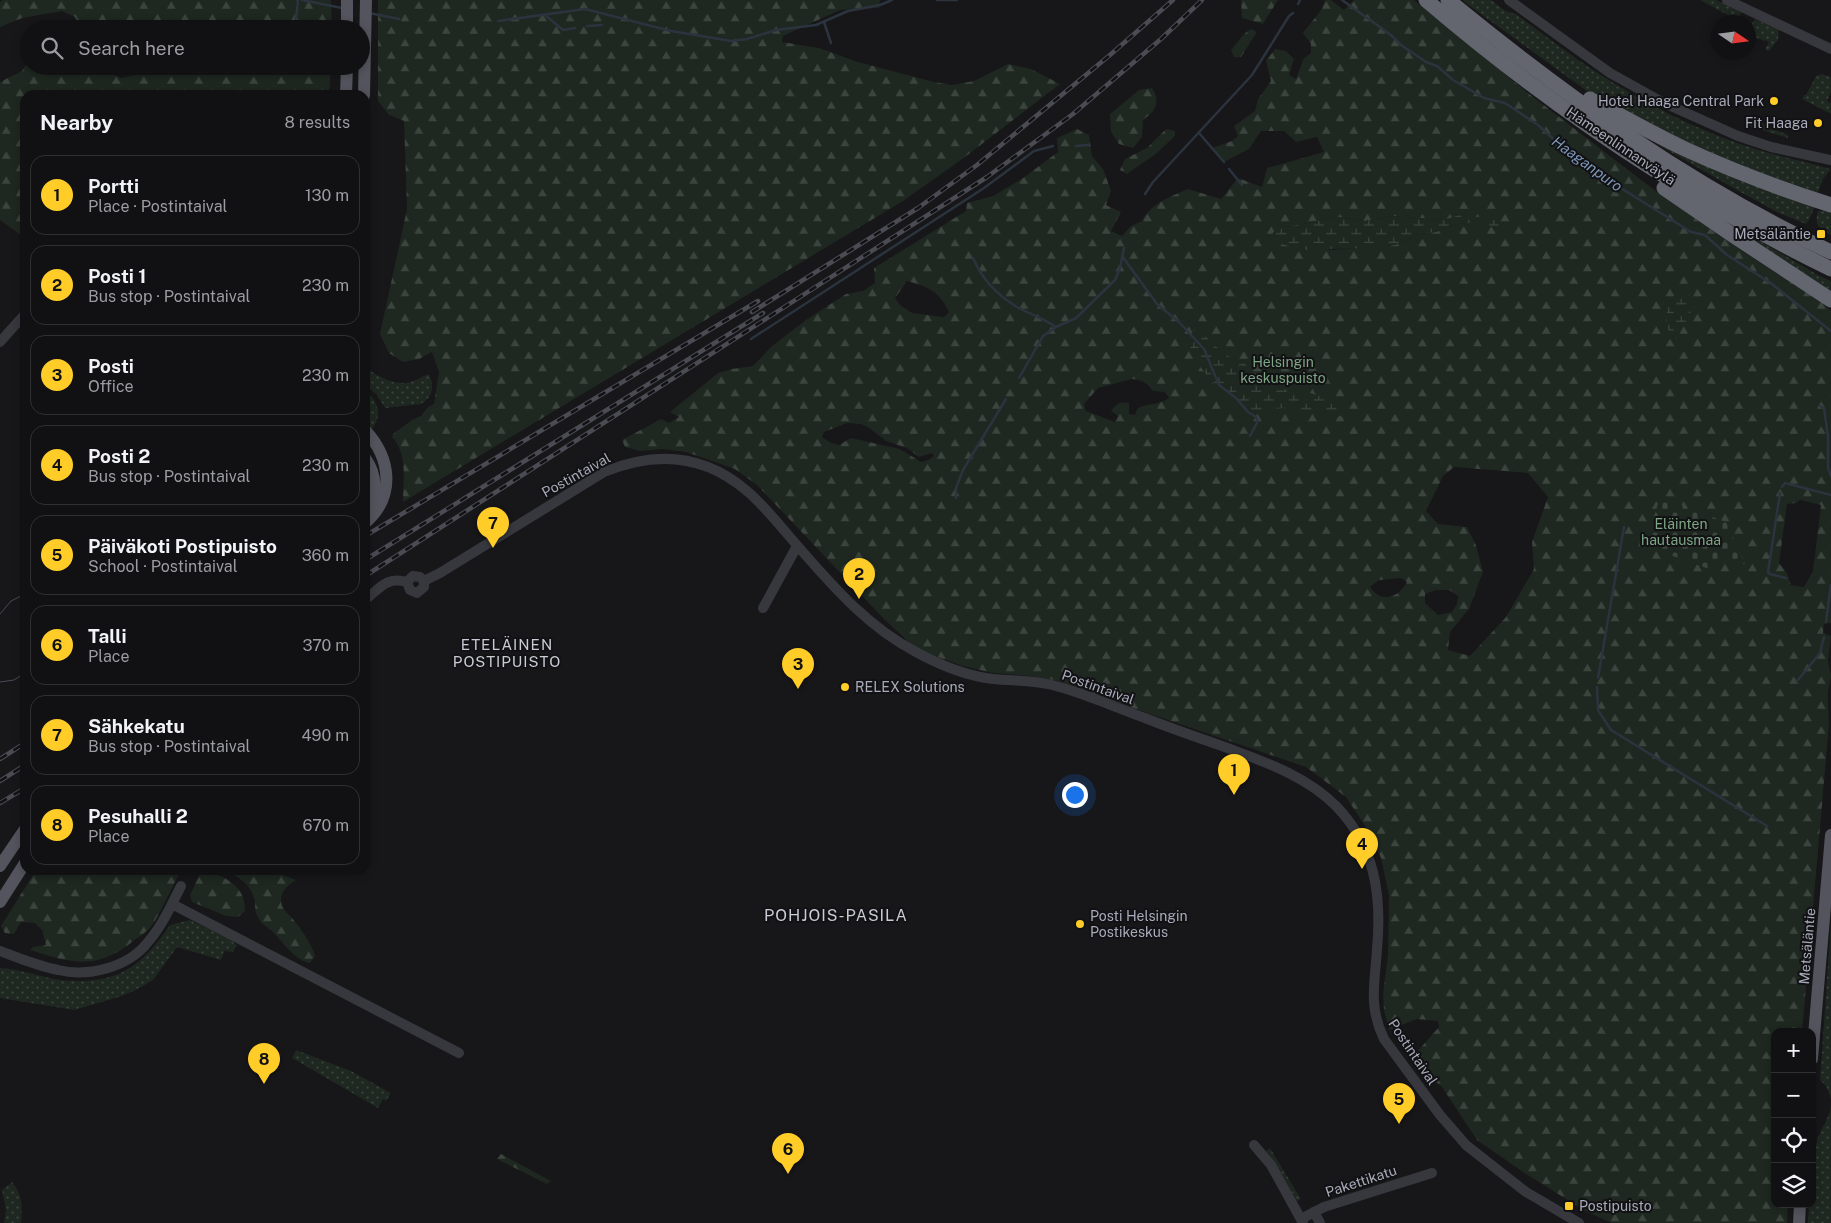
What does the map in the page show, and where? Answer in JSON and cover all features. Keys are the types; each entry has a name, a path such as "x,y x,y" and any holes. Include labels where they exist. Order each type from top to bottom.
{"highway":[{"name":"Hämeenlinnanväylä","path":"1426,0 1531,84 1600,134 1662,175 1752,229 1831,269"},
{"name":"Hämeenlinnanväylä","path":"1448,0 1568,94 1621,131 1760,216 1831,252"},
{"path":"1539,71 1683,148 1770,185 1831,205"},
{"path":"1600,134 1642,173 1828,300"}],"main road":[{"path":"347,0 347,20"},
{"path":"366,0 366,20"},
{"path":"346,90 347,75"},
{"path":"364,90 365,75"},
{"path":"370,435 376,442 385,462 386,476 385,489 377,508 370,517"},
{"path":"370,467 375,483 370,505"},
{"name":"Metsäläntie","path":"1815,1028 1831,835"},
{"path":"0,866 20,836"},
{"path":"0,902 20,870"},
{"path":"1799,1223 1800,1208"}],"street":[{"path":"1509,0 1610,73 1664,103 1738,136 1831,160"},
{"path":"1727,0 1831,49"},
{"path":"0,342 20,320"},
{"name":"Postintaival","path":"370,596 391,580 407,582 413,576 420,577 424,581 440,573 604,472 630,462 651,459 686,460 715,469 746,490 862,616 890,637 917,653 957,670 977,676 1045,684 1078,694 1277,768 1306,782 1327,798 1348,820 1358,837 1371,863 1376,884 1379,920 1372,1000 1377,1025 1384,1039 1440,1115 1466,1145 1526,1192 1579,1223"},
{"path":"763,608 797,546"},
{"path":"0,951 59,971 101,970 120,964 148,944 181,886"},
{"path":"172,904 459,1053"},
{"path":"1254,1145 1271,1165 1302,1221"},
{"name":"Pakettikatu","path":"1302,1221 1314,1212 1329,1205 1432,1173"},
{"path":"1314,1212 1320,1223"}],"green space":[{"path":"3,0 331,0 332,20 76,20 75,17 62,11 22,18 0,27 0,2"},
{"path":"378,0 880,0 879,8 840,10 783,36 782,42 819,48 858,62 952,85 974,81 1008,64 1031,69 1060,84 965,157 903,201 403,502 403,460 392,437 393,434 412,420 421,416 428,407 434,404 439,372 432,352 419,359 403,362 389,353 380,334 407,209 404,121 389,115 378,101"},
{"path":"1241,0 1278,0 1263,24 1242,18"},
{"name":"Helsingin keskuspuisto","path":"1325,0 1331,0 1344,10 1354,0 1414,0 1528,93 1653,189 1727,241 1820,301 1831,311 1831,623 1824,624 1823,633 1831,636 1828,660 1831,676 1828,692 1829,725 1802,1028 1771,1028 1771,1208 1788,1208 1787,1223 1612,1223 1587,1212 1523,1172 1477,1140 1442,1087 1414,1064 1416,1053 1439,1027 1438,1021 1417,1019 1389,1030 1384,1010 1383,994 1388,955 1389,895 1381,858 1369,832 1346,797 1306,767 1059,681 1031,676 993,673 963,666 913,646 885,620 757,485 735,469 686,452 662,449 641,451 625,447 622,440 661,419 669,423 679,417 670,412 718,373 753,366 772,346 806,320 846,294 863,291 875,283 874,268 966,211 967,203 993,196 1023,178 1058,152 1057,138 1077,129 1089,135 1092,156 1103,169 1111,191 1106,205 1121,212 1111,231 1122,236 1131,226 1142,221 1156,205 1188,189 1221,199 1238,178 1262,187 1267,168 1324,152 1317,137 1296,142 1284,131 1261,131 1249,149 1224,162 1212,148 1232,141 1238,136 1234,126 1255,111 1258,99 1271,81 1266,61 1275,49 1286,51 1294,59 1289,75 1296,79 1304,58 1311,53 1311,44 1303,33 1322,9","holes":["1462,214 1501,228 1497,229 1484,223 1465,223 1450,226 1436,232 1420,234 1395,245 1330,250 1286,227 1337,217 1365,221 1391,216 1445,220","907,281 932,291 941,299 949,312 944,317 912,313 900,305 895,298","1132,379 1144,382 1153,391 1165,392 1169,398 1161,402 1145,405 1137,409 1135,415 1129,414 1129,403 1123,402 1118,404 1111,411 1118,416 1115,422 1086,411 1084,404 1098,388","847,423 861,424 886,441 907,448 919,457 932,453 934,456 921,462 900,449 851,438 839,445 831,443 822,437 824,432","1454,467 1528,473 1548,497 1532,542 1534,569 1506,617 1470,656 1448,650 1450,632 1469,609 1483,572 1476,545 1467,527 1438,524 1426,511 1443,476","1800,500 1821,505 1813,571 1804,587 1791,585 1787,573 1779,563 1787,504 1796,503","1401,578 1407,582 1399,592 1389,597 1384,597 1374,592 1370,587 1379,580","1436,590 1449,590 1458,596 1457,604 1452,612 1438,615 1425,603 1425,594"]},
{"path":"1464,0 1491,0 1506,11 1516,14 1613,83 1692,125 1769,153 1831,169 1823,179 1817,195 1743,170 1595,97"},
{"path":"1700,0 1716,0 1741,12 1740,15 1728,15"},
{"path":"1756,19 1779,30 1778,40 1769,51 1765,50 1769,42 1756,37"},
{"path":"1251,29 1257,32 1241,57 1234,57 1231,50"},
{"path":"20,72 20,75 114,75 121,78 134,75 330,75 329,90 20,90 20,234 0,220 0,82"},
{"path":"1822,74 1831,77 1831,92 1827,101 1831,103 1831,114 1802,99 1816,76"},
{"path":"1152,88 1157,102 1154,110 1143,120 1142,137 1133,148 1119,144 1111,132 1110,114 1139,90"},
{"path":"1756,120 1769,128 1788,135 1788,138 1746,125 1750,121"},
{"path":"1166,129 1175,131 1175,136 1157,153 1127,174 1120,170 1125,159 1147,148"},
{"path":"1655,143 1815,206 1810,218 1806,224 1777,212"},
{"path":"1693,202 1831,281 1831,294"},
{"path":"1821,206 1831,210 1831,235 1818,226 1818,211 1823,211"},
{"path":"1462,214 1495,220 1502,228 1497,229 1484,223 1465,223 1450,226 1436,232 1420,234 1395,245 1363,248 1304,250 1273,242 1273,232 1286,227 1337,217 1365,221 1391,216 1445,220"},
{"path":"1685,291 1696,302 1675,342 1667,326 1668,306 1674,296"},
{"path":"1193,330 1202,333 1224,354 1245,364 1271,387 1295,395 1311,393 1337,403 1342,415 1332,420 1317,409 1302,411 1283,408 1242,410 1218,390 1193,357 1189,341"},
{"path":"370,370 381,377 398,383 411,382 429,374 432,383 431,394 421,404 385,408 377,395 370,389"},
{"path":"370,395 376,403 378,413 372,429 370,427"},
{"name":"Eläinten hautausmaa","path":"1660,497 1726,522 1745,564 1717,562 1712,570 1645,546"},
{"path":"33,875 178,875 150,928 119,951 94,961 70,961 30,950 33,947 46,945 42,930 35,923 21,922 14,934 5,933 1,926"},
{"path":"200,875 218,875 238,888 242,895 245,911 238,917 226,916 192,902 190,895"},
{"path":"233,875 283,875 296,880 284,890 281,901 283,908 299,927 311,946 315,956 310,963 299,958 289,950 262,923 257,915 252,893 246,884"},
{"path":"190,920 229,939 237,945 233,952 224,951 221,960 177,947 153,980 119,997 74,1010 0,998 0,968 61,980 97,980 125,971 148,953 170,925"},
{"path":"1831,922 1831,1098 1826,1086 1820,1080"},
{"path":"296,1050 351,1071 391,1093 386,1101 383,1099 378,1108 292,1058"},
{"path":"1831,1105 1831,1223 1808,1223 1809,1208 1816,1208 1816,1145 1818,1136 1829,1115"},
{"path":"1270,1148 1301,1199 1297,1201 1277,1165 1266,1151"},
{"path":"501,1154 551,1181 547,1184 497,1159"},
{"path":"12,1182 18,1191 21,1201 21,1223 4,1223 6,1210 2,1190"}],"waterway":[{"path":"296,20 297,0"},
{"path":"302,0 342,8"},
{"path":"498,21 585,9 671,31 731,41 747,39 776,30 816,25 848,11 880,5 892,0"},
{"path":"937,0 957,0"},
{"path":"1298,4 1300,0"},
{"name":"Haaganpuro","path":"1342,0 1391,35 1401,45 1426,62 1437,66 1453,80 1484,98 1505,103 1538,125 1561,146 1605,178 1691,232 1705,235 1727,255 1772,284 1831,331"},
{"path":"369,13 399,19"},
{"path":"1145,194 1153,182 1252,75 1289,16 1293,13"},
{"path":"545,15 563,30 575,28"},
{"path":"824,22 831,43"},
{"path":"587,26 602,25"},
{"path":"1199,133 1224,162"},
{"path":"1076,146 1088,145"},
{"path":"751,339 984,188 1034,151 1053,146"},
{"path":"1229,169 1242,185"},
{"path":"1019,378 1043,336 1056,327 1076,318 1115,280 1120,268 1124,248"},
{"path":"1122,256 1157,304 1179,322 1204,349 1219,385 1256,417 1258,421 1250,436"},
{"path":"973,258 986,280 1003,297 1017,307 1056,327"},
{"path":"956,498 956,488 963,470 1006,399"},
{"path":"1820,406 1824,408 1828,437 1828,468 1831,476"},
{"path":"1782,487 1785,483 1831,495"},
{"path":"1780,493 1768,572 1786,578"},
{"path":"1598,678 1624,527"},
{"path":"1826,622 1831,585"},
{"path":"1798,680 1820,653 1824,637"},
{"path":"1597,687 1598,710 1611,730 1767,826"}],"tram line":[{"path":"0,614 11,601 20,596"},
{"path":"0,682 14,680 20,676"}],"railway":[{"path":"752,312 918,208 977,165 1110,55 1173,0"},
{"path":"370,573 987,177 1073,114 1161,39 1202,0"},
{"path":"370,533 758,301"},
{"path":"370,557 763,313"},
{"path":"0,759 20,746"},
{"path":"0,781 20,768"},
{"path":"0,803 20,791"}],"place":[{"name":"Hotel Haaga Central Park","path":"1774,101"},
{"name":"Fit Haaga","path":"1818,123"},
{"name":"Metsäläntie","path":"1821,234"},
{"name":"Sähkekatu","path":"493,548"},
{"name":"Posti 1","path":"859,599"},
{"name":"RELEX Solutions","path":"845,687"},
{"name":"Posti","path":"798,689"},
{"name":"Portti","path":"1234,795"},
{"name":"Posti 2","path":"1362,869"},
{"name":"Posti Helsingin Postikeskus","path":"1080,924"},
{"name":"Pesuhalli 2","path":"264,1084"},
{"name":"Päiväkoti Postipuisto","path":"1399,1124"},
{"name":"Talli","path":"788,1174"},
{"name":"Postipuisto","path":"1569,1206"}],"district":[{"name":"ETELÄINEN POSTIPUISTO","path":"507,654"},
{"name":"POHJOIS-PASILA","path":"836,915"}]}
